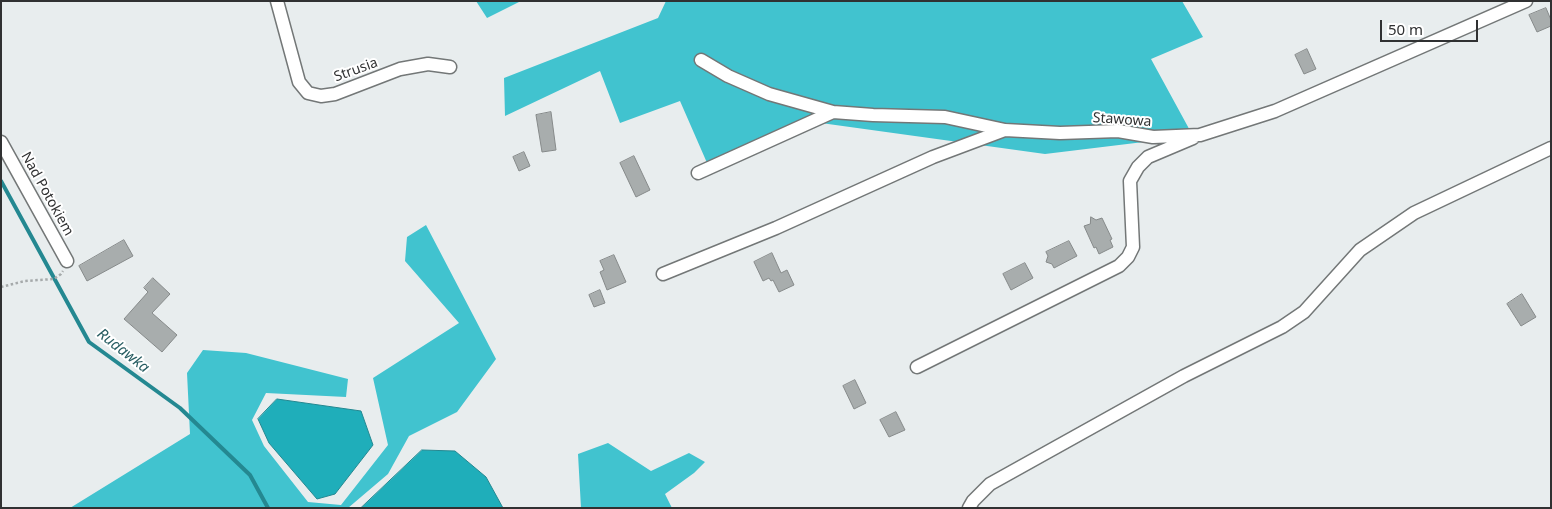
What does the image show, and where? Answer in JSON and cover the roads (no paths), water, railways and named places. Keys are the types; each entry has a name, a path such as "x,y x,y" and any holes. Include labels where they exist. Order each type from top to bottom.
{"street":[{"name":"Strusia","path":"277,1 299,82 308,93 321,96 336,94 400,69 428,64 450,67"},
{"name":"Stawowa","path":"702,60 728,76 769,94 833,112 945,117 1005,130 1060,133 1118,132 1153,137 1200,135 1275,111 1526,1"},
{"path":"698,173 833,112"},
{"path":"663,274 776,228 933,157 1005,130"},
{"path":"917,367 1119,266 1128,257 1133,247 1130,181 1138,167 1148,157 1200,135"},
{"name":"Nad Potokiem","path":"1,142 67,261"},
{"path":"969,508 973,501 990,484 1184,376 1290,322 1304,312 1360,250 1414,213 1551,148"}],"waterway":[{"name":"Rudawka","path":"1,181 89,342 180,408 250,475 268,508"}]}
